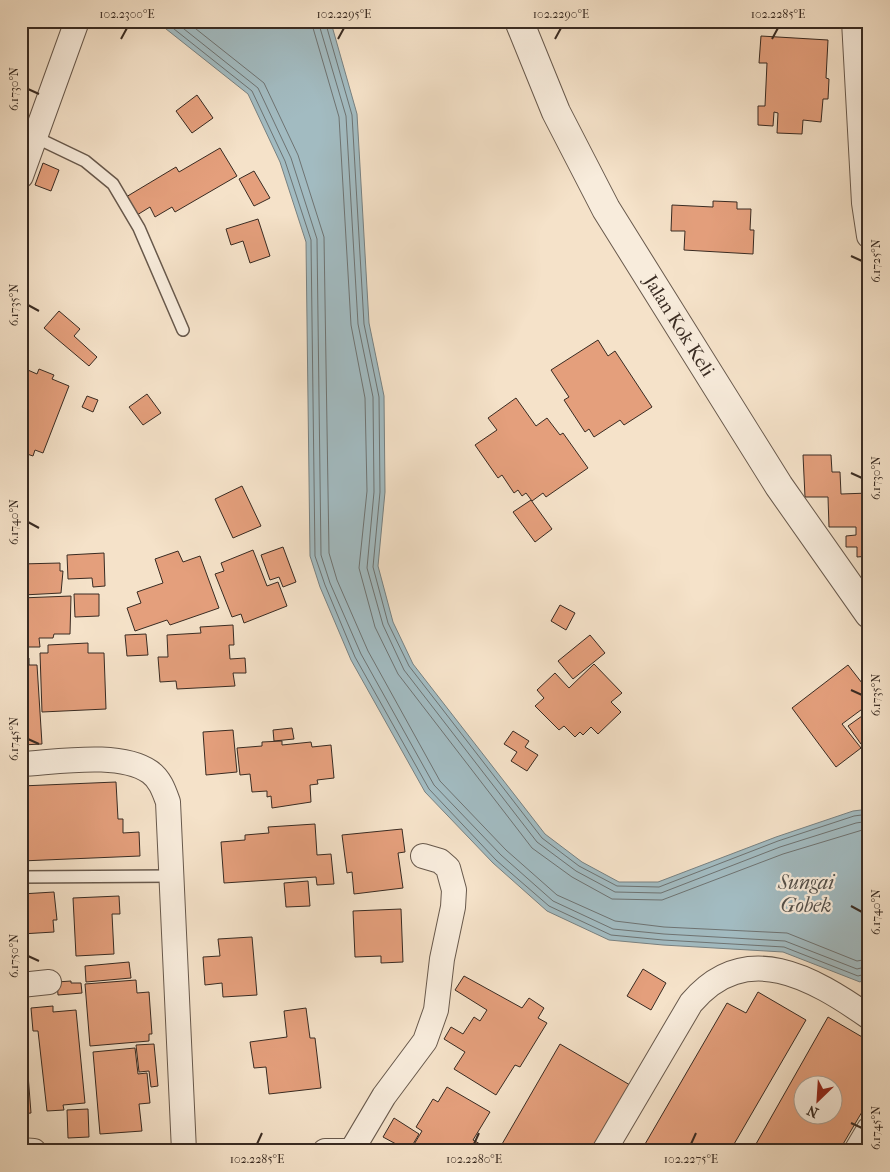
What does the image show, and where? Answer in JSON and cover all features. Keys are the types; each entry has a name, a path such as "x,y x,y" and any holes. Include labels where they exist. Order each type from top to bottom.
{"street":[{"name":"Jalan Kok Keli","path":"519,21 556,112 606,209 779,486 869,614"},
{"path":"854,21 864,203 869,236"},
{"path":"21,176 75,24"},
{"path":"21,764 114,760 135,764 151,773 161,784 168,802 184,1151"},
{"path":"325,1151 353,1151 384,1096 425,1040 436,1010 442,959 453,907 454,890 448,868 440,861 423,856"},
{"path":"604,1151 691,1002 704,988 720,976 758,969 778,969 813,983 869,1017"},
{"path":"21,985 50,982"},
{"path":"856,1151 869,1129"},
{"path":"21,1150 34,1151"}],"lane":[{"path":"35,137 85,161 113,184 139,228 183,330"},
{"path":"21,877 172,876"}],"water":[{"name":"Sungai Gobek","path":"156,21 328,21 332,26 357,114 369,323 384,396 385,492 378,566 393,622 413,664 545,834 582,862 619,882 658,882 776,837 853,811 869,809 869,976 860,982 783,952 609,940 547,911 493,863 425,792 351,660 320,587 310,556 306,242 280,162 248,94"}],"building":[{"path":"761,36 828,40 826,78 829,79 828,99 823,99 821,122 803,120 802,134 777,133 778,113 774,112 773,126 758,125 758,106 765,106 767,63 759,63"},
{"path":"197,95 213,118 192,133 176,111"},
{"path":"220,148 237,176 175,212 172,207 155,217 150,207 137,215 126,197 176,167 179,172"},
{"path":"43,163 59,170 51,191 35,185"},
{"path":"254,171 270,198 254,206 239,179"},
{"path":"713,201 737,202 737,209 751,209 750,230 754,230 753,254 684,250 685,231 671,231 672,205 713,207"},
{"path":"258,219 270,256 250,263 243,241 231,245 226,229"},
{"path":"59,311 80,329 74,336 97,357 89,366 44,328"},
{"path":"598,340 608,356 615,351 652,407 624,425 620,420 594,437 589,429 585,432 564,400 569,397 551,370"},
{"path":"21,367 37,374 39,369 54,375 52,379 69,386 43,453 35,450 33,456 21,452"},
{"path":"147,394 161,413 143,425 129,407"},
{"path":"87,396 98,400 93,412 82,407"},
{"path":"516,398 536,426 547,418 560,435 563,433 588,468 546,497 543,493 532,501 526,493 522,496 518,490 514,493 502,475 498,478 475,445 497,430 488,418"},
{"path":"803,455 831,455 832,472 840,472 841,494 869,493 869,556 857,557 857,547 846,547 846,536 856,535 856,527 829,527 828,497 805,497"},
{"path":"242,486 261,526 233,538 215,499"},
{"path":"531,500 552,529 535,542 513,512"},
{"path":"283,547 296,582 283,587 279,577 270,580 261,555"},
{"path":"253,550 267,586 278,582 287,606 244,623 241,614 232,617 215,574 224,571 221,563"},
{"path":"178,551 183,562 200,556 219,608 170,625 167,620 135,631 127,608 141,603 137,592 163,583 155,559"},
{"path":"104,553 105,586 93,587 92,578 68,579 67,555"},
{"path":"60,563 60,571 63,571 61,593 23,595 21,564"},
{"path":"74,594 99,594 99,616 75,617"},
{"path":"71,596 70,634 54,634 53,638 39,638 40,647 21,647 21,598"},
{"path":"560,605 575,613 566,630 551,621"},
{"path":"233,625 234,645 229,645 230,659 245,658 246,673 233,673 235,686 177,689 176,681 160,682 158,657 168,657 167,635 201,633 200,627"},
{"path":"146,634 148,655 127,656 125,635"},
{"path":"590,635 605,653 573,679 558,661"},
{"path":"88,643 88,653 104,653 106,709 42,712 40,653 48,653 48,645"},
{"path":"29,658 29,665 37,665 42,744 21,745 21,659"},
{"path":"594,664 622,693 611,702 621,712 598,734 591,727 583,735 580,732 575,737 564,726 559,730 535,706 544,698 537,690 555,673 569,688"},
{"path":"848,665 869,692 869,704 842,724 861,748 836,767 792,708"},
{"path":"869,711 869,738 861,744 848,726"},
{"path":"292,728 294,739 274,741 273,730"},
{"path":"233,730 237,772 206,775 203,732"},
{"path":"513,731 529,741 525,747 538,755 527,771 511,761 517,752 504,744"},
{"path":"282,741 282,745 311,742 312,747 331,745 334,778 317,780 318,784 310,785 311,802 272,808 271,796 267,797 267,791 252,792 250,774 240,775 237,748 262,746 262,742"},
{"path":"116,782 118,819 123,819 123,833 139,832 140,856 21,861 21,786"},
{"path":"315,824 317,855 331,854 334,884 317,885 316,877 224,883 221,842 245,840 245,835 269,833 268,827"},
{"path":"402,829 405,852 398,853 403,888 354,894 352,872 347,873 342,835"},
{"path":"308,881 310,906 286,907 284,883"},
{"path":"54,892 57,920 53,920 54,932 21,934 21,894"},
{"path":"119,896 120,914 112,914 114,954 76,956 73,898"},
{"path":"401,909 403,962 381,963 381,956 355,957 353,911"},
{"path":"252,937 257,995 223,997 222,983 205,985 203,957 220,956 218,939"},
{"path":"129,962 131,978 86,982 85,966"},
{"path":"643,969 666,983 651,1010 627,996"},
{"path":"464,976 522,1008 529,998 544,1008 538,1018 547,1023 520,1067 515,1065 496,1095 454,1069 465,1052 444,1039 451,1027 463,1034 474,1017 480,1021 487,1010 455,990"},
{"path":"136,980 137,993 149,992 152,1034 149,1034 149,1041 90,1046 85,984"},
{"path":"71,981 71,983 81,983 82,993 58,995 57,982"},
{"path":"758,992 806,1020 730,1151 641,1151 727,1003 746,1013"},
{"path":"53,1006 53,1012 76,1010 85,1103 63,1105 64,1110 47,1111 38,1031 33,1031 31,1008"},
{"path":"306,1008 310,1038 315,1038 321,1088 269,1094 266,1067 254,1068 250,1042 287,1037 284,1011"},
{"path":"828,1017 869,1041 869,1100 839,1151 752,1151 792,1080 792,1124 842,1124 842,1074 796,1074"},
{"path":"21,1036 25,1036 31,1113 21,1114"},
{"path":"154,1044 158,1086 151,1087 149,1071 139,1072 136,1045"},
{"path":"560,1044 630,1085 592,1151 498,1151"},
{"path":"135,1048 138,1074 147,1073 150,1103 139,1104 142,1131 100,1134 93,1052"},
{"path":"447,1087 490,1112 473,1140 480,1144 476,1151 420,1151 413,1146 422,1131 416,1127 433,1099 438,1102"},
{"path":"88,1109 89,1137 68,1138 67,1110"},
{"path":"394,1118 419,1134 409,1151 383,1137"}]}
